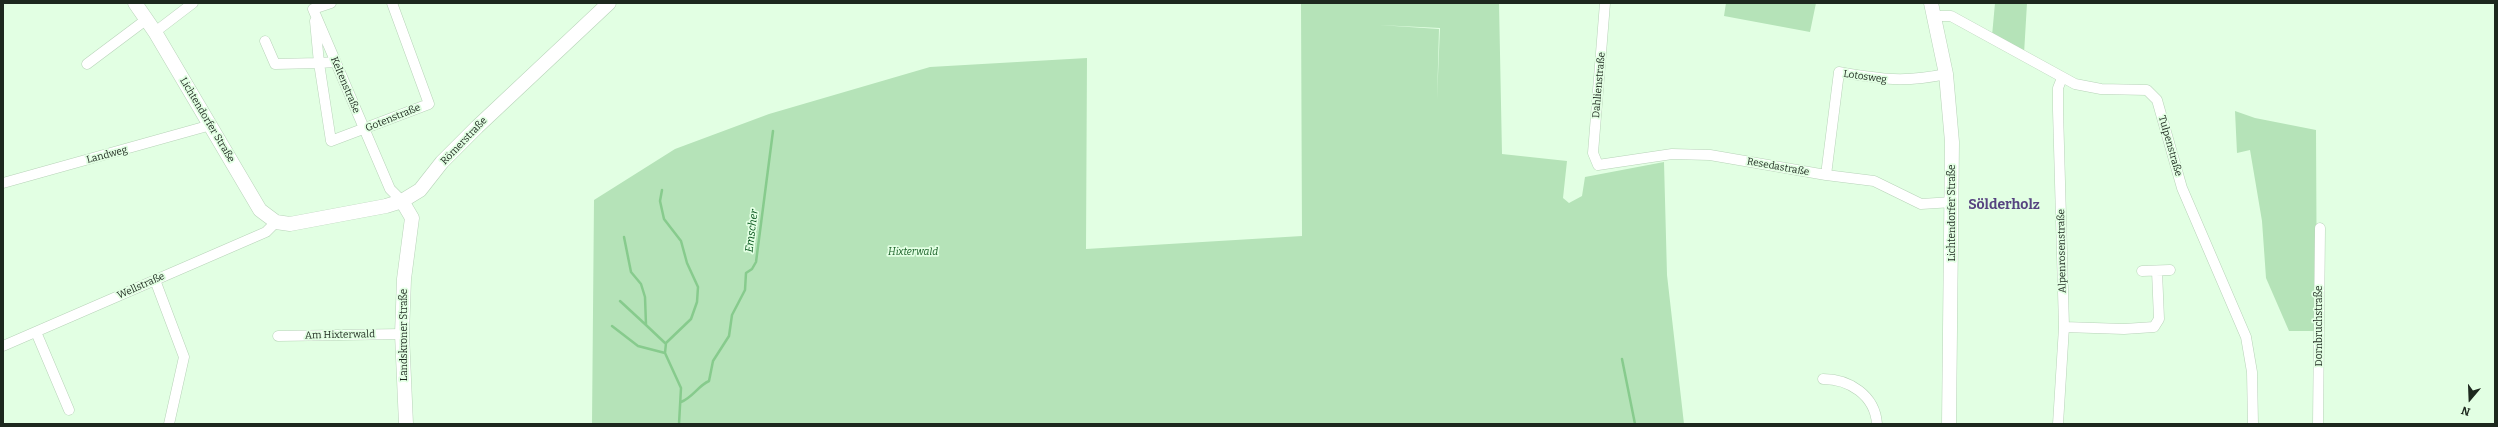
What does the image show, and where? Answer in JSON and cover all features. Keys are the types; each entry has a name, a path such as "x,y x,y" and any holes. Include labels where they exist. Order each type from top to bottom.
{"street":[{"name":"Lichtendorfer Straße","path":"135,3 155,32 260,210 283,223"},
{"path":"155,32 193,3"},
{"path":"313,10 331,3"},
{"name":"Gotenstraße","path":"313,10 319,63 331,141 429,104 392,3"},
{"name":"Römerstraße","path":"283,223 353,213 402,201 420,190 442,162 477,127 610,3"},
{"name":"Dahlienstraße","path":"1598,165 1593,153 1605,3"},
{"name":"Lichtendorfer Straße","path":"1932,9 1946,74 1950,111 1953,202 1949,424"},
{"name":"Tulpenstraße","path":"1932,9 1951,16 2075,84 2101,89 2147,90 2157,100 2182,188 2246,337 2252,372 2253,424"},
{"name":"Keltenstraße","path":"313,10 390,188 402,201"},
{"path":"87,64 146,19"},
{"path":"265,41 275,64 335,62"},
{"name":"Lotosweg","path":"1826,175 1839,72 1889,80 1914,81 1946,74"},
{"name":"Alpenrosenstraße","path":"2058,424 2064,327 2058,103 2058,88 2062,78"},
{"name":"Landweg","path":"3,183 211,125"},
{"name":"Resedastraße","path":"1598,165 1652,156 1705,154 1826,175 1874,181 1921,204 1953,202"},
{"name":"Landskroner Straße","path":"402,201 412,218 404,279 402,334 406,424"},
{"name":"Wellstraße","path":"3,346 266,232 283,223"},
{"name":"Dornbruchstraße","path":"2318,424 2320,228"},
{"path":"2064,327 2124,329 2154,327 2159,319 2157,270"},
{"path":"2142,271 2170,270"},
{"path":"155,280 184,358 169,424"},
{"path":"36,332 69,410"},
{"name":"Am Hixterwald","path":"278,336 402,334"},
{"path":"1823,379 1842,380 1858,389 1870,403 1877,424"}],"green space":[{"name":"Hixterwald","path":"1301,3 1499,3 1502,154 1567,161 1563,198 1569,203 1582,196 1585,177 1664,162 1667,275 1684,424 592,424 594,200 675,149 769,114 930,67 1087,58 1086,249 1302,236","holes":["1379,25 1440,28 1437,100 1439,29"]},
{"path":"1726,3 1816,3 1810,32 1724,16"},
{"path":"1995,3 2027,3 2024,54 1992,36"},
{"path":"2235,111 2255,118 2316,130 2317,331 2289,331 2266,278 2262,221 2250,150 2237,153"}],"waterway":[{"name":"Emscher","path":"681,402 709,381 713,361 729,336 732,315 745,290 746,273 752,269 756,262 773,131"},
{"name":"Emscher","path":"662,190 660,201 664,219 681,241 687,263 698,287 697,302 691,319 666,343 665,353 681,388 679,424"},
{"path":"624,237 631,272 641,284 645,297 646,325 665,343"},
{"path":"620,301 646,325"},
{"path":"612,326 638,346 665,353"},
{"path":"1622,359 1635,424"}],"district":[{"name":"Sölderholz","path":"2004,205"}]}
